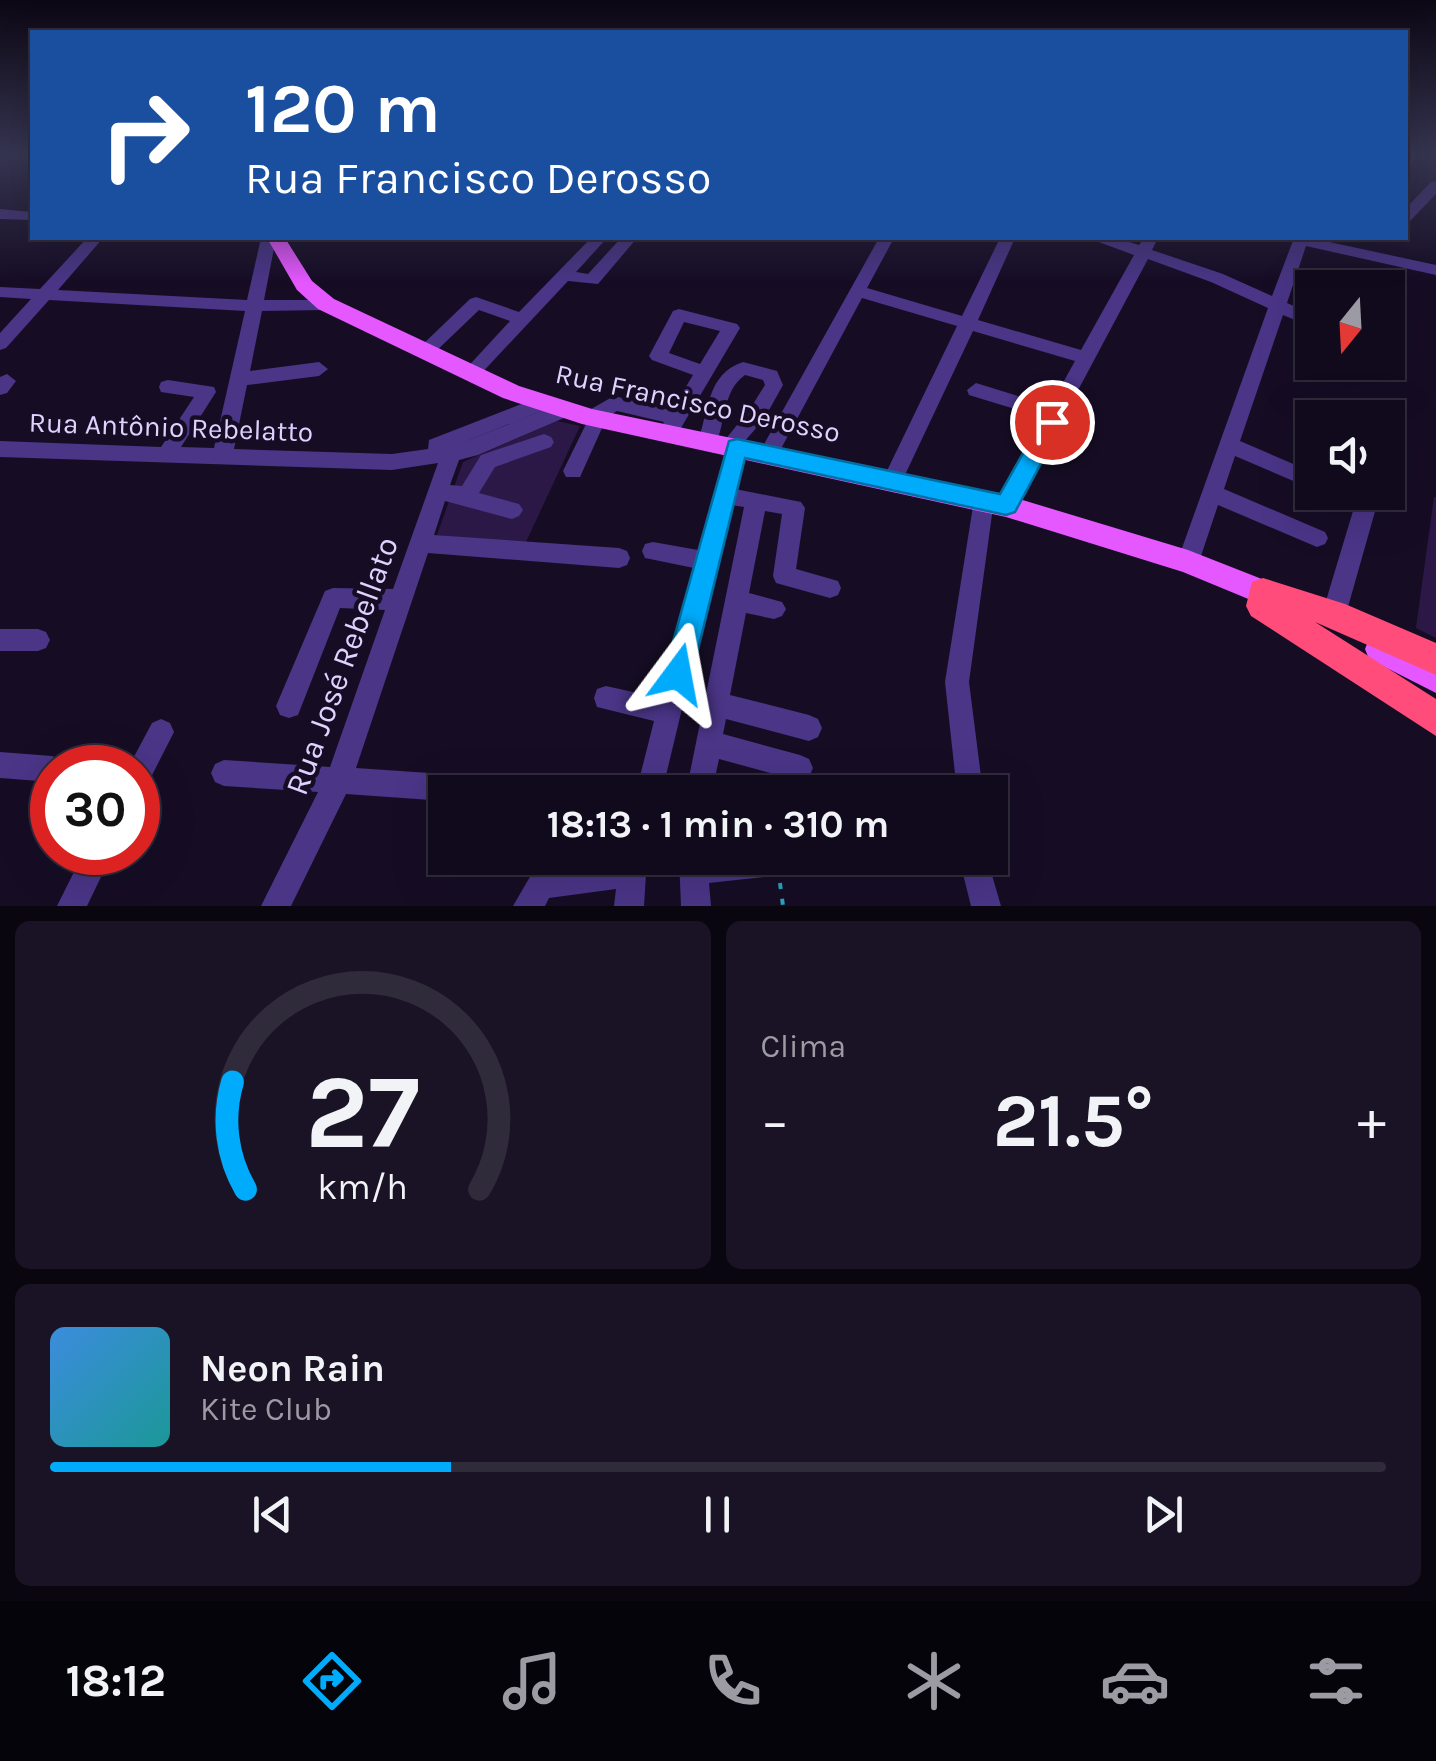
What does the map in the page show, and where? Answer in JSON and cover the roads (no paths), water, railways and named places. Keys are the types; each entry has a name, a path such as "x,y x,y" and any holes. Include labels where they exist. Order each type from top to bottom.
{"highway":[{"path":"1263,599 1334,614 1415,666"},
{"path":"1263,599 1436,718"}],"main road":[{"name":"Rua Francisco Derosso","path":"273,240 304,284 326,304 553,407 595,419 672,426 725,445 893,478 995,503 1188,562 1436,678"},
{"name":"Rua Francisco Derosso","path":"1094,534 1263,599"},
{"name":"Rua Francisco Derosso","path":"1415,666 1436,696"}],"street":[{"path":"0,214 30,216"},
{"path":"0,344 93,240"},
{"path":"222,454 271,240"},
{"path":"471,373 597,240"},
{"path":"564,275 592,280 628,240"},
{"path":"769,453 885,240"},
{"path":"893,478 1007,240"},
{"path":"1117,240 1148,244 1295,315"},
{"path":"1188,562 1301,240"},
{"path":"1305,240 1436,270"},
{"path":"970,775 970,754 957,705 957,682 995,503 1056,414 1148,244"},
{"path":"857,291 1088,358"},
{"path":"0,292 254,306 326,304"},
{"path":"425,352 476,303 522,319"},
{"path":"238,379 319,369"},
{"path":"672,426 704,372"},
{"path":"168,387 207,392 168,453"},
{"path":"976,390 1056,414"},
{"name":"Rua Antônio Rebelatto","path":"0,450 392,462 449,449 553,407"},
{"path":"573,471 595,419"},
{"path":"466,495 488,461 544,442"},
{"path":"1228,444 1295,474"},
{"path":"653,775 723,495 725,445"},
{"name":"Rua José Rebellato","path":"276,906 338,781 422,543 449,449"},
{"path":"439,492 466,495 474,502 512,510"},
{"path":"1210,493 1317,538"},
{"path":"723,495 794,508 784,576 830,588"},
{"path":"704,775 756,501"},
{"path":"1334,614 1364,510"},
{"path":"422,543 619,558"},
{"path":"653,551 704,561"},
{"path":"289,706 333,598 402,600"},
{"path":"736,601 774,608"},
{"path":"0,640 38,640"},
{"path":"606,698 669,712"},
{"path":"716,704 808,728"},
{"path":"154,745 161,732"},
{"path":"708,743 800,768"},
{"path":"1,767 30,769"},
{"path":"224,773 428,786"},
{"path":"72,906 88,875"},
{"path":"528,906 541,885 586,875"},
{"path":"629,906 631,875"},
{"path":"695,875 696,906"}]}
